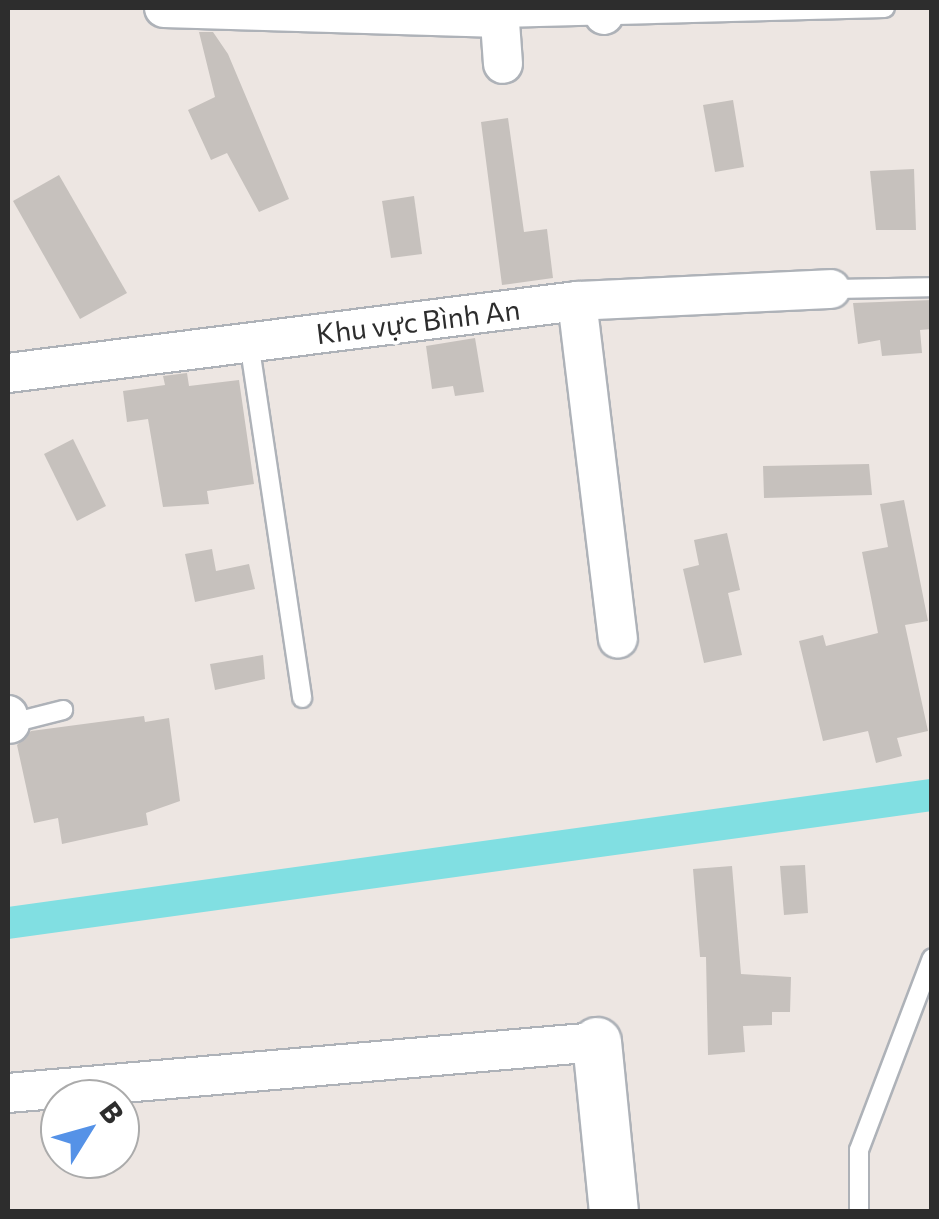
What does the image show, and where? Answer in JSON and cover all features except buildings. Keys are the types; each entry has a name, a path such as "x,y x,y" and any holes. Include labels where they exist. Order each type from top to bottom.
{"street":[{"path":"164,8 499,13 503,64"},
{"name":"Khu vực Bình An","path":"8,373 577,301 831,289"},
{"path":"577,301 618,639"},
{"path":"8,1093 597,1042 614,1212"}],"lane":[{"path":"499,13 885,8"},
{"path":"831,289 932,287"},
{"path":"249,342 302,698"},
{"path":"8,721 62,710"},
{"path":"859,1212 859,1150 932,958"}],"waterway":[{"path":"8,923 932,795"}]}
